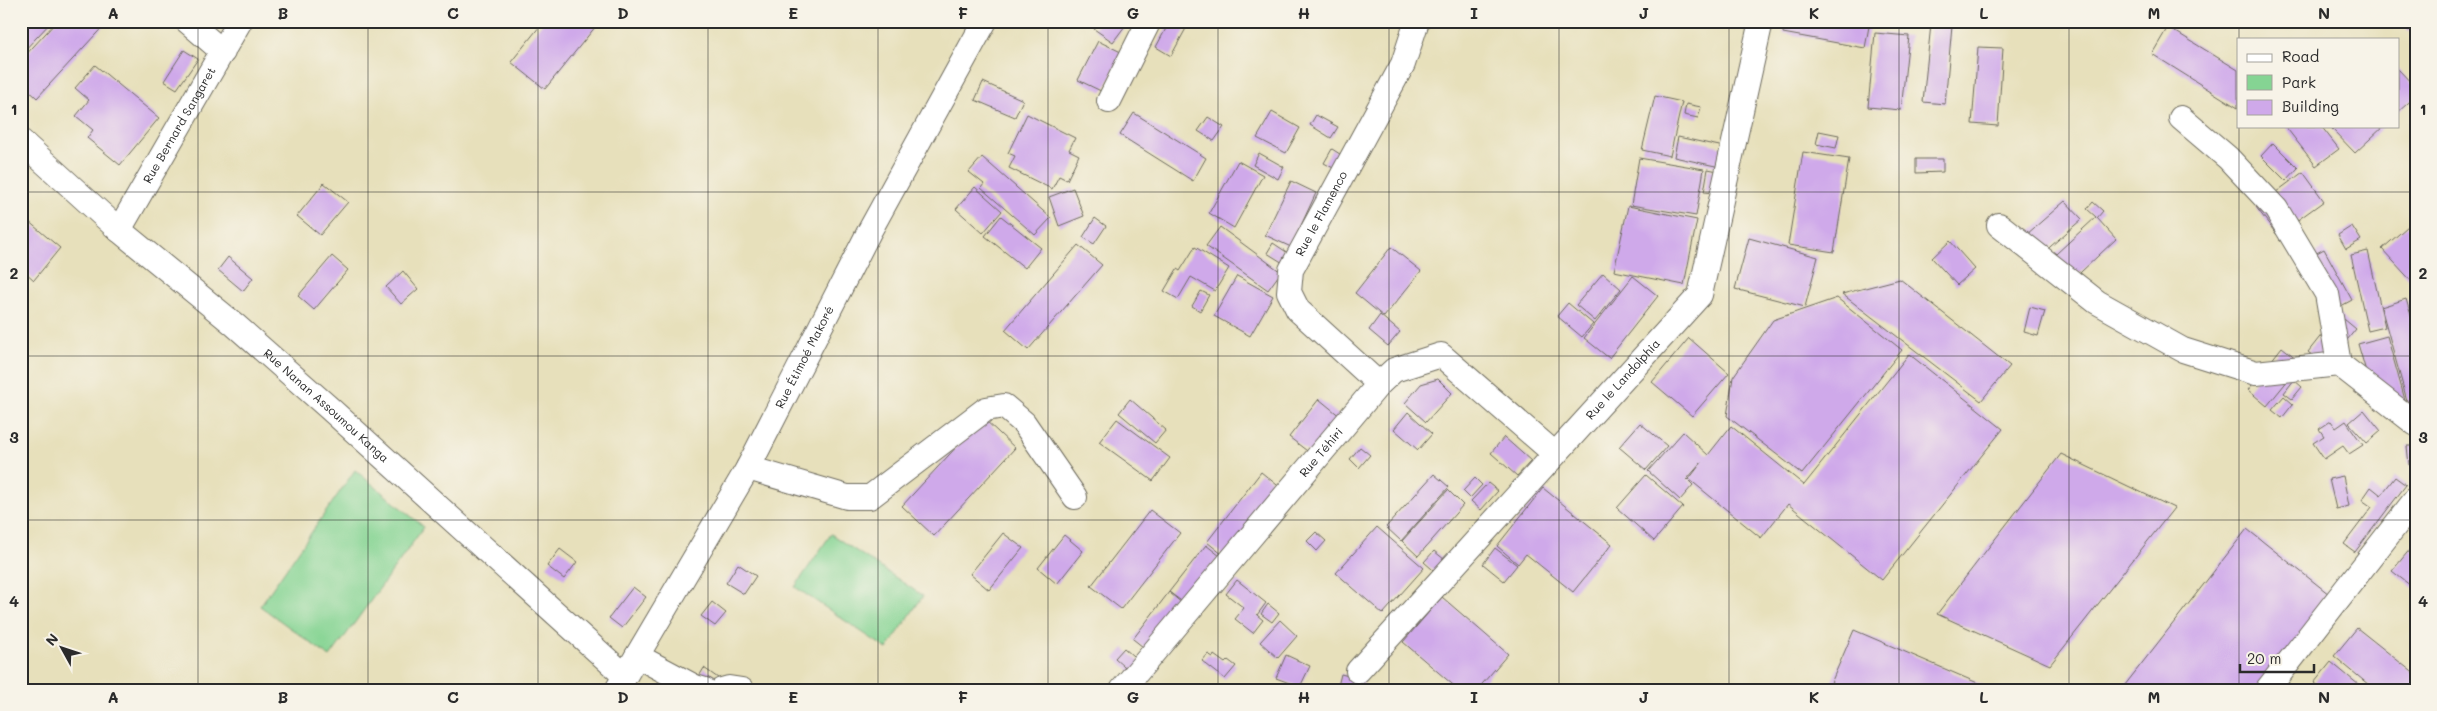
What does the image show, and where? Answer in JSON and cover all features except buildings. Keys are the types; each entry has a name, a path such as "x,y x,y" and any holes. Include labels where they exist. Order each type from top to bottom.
{"street":[{"path":"187,21 223,52"},
{"name":"Rue Bernard Sangaret","path":"119,230 240,21"},
{"name":"Rue Étimoé Makoré","path":"626,674 748,468 869,232 986,21"},
{"path":"1109,101 1149,21"},
{"name":"Rue le Flamenco","path":"1379,384 1298,310 1289,292 1291,270 1403,64 1417,21"},
{"name":"Rue le Landolphia","path":"1358,671 1700,295 1761,21"},
{"path":"2181,118 2228,158 2276,209 2327,294 2340,364 2416,424"},
{"name":"Rue Nanan Assoumou Kanga","path":"21,142 119,230 279,364 626,674 705,690"},
{"path":"1999,224 2098,302 2183,350 2256,373 2340,364"},
{"name":"Rue Téhiri","path":"1122,690 1379,384 1394,370 1441,355 1555,454"},
{"path":"748,468 847,498 870,497 986,409 1004,406 1024,423 1075,498"},
{"path":"2267,690 2416,500"},
{"path":"722,690 729,688 742,690"}],"green space":[{"path":"355,470 424,527 330,657 260,606"},
{"path":"831,534 923,596 887,649 795,587"}]}
